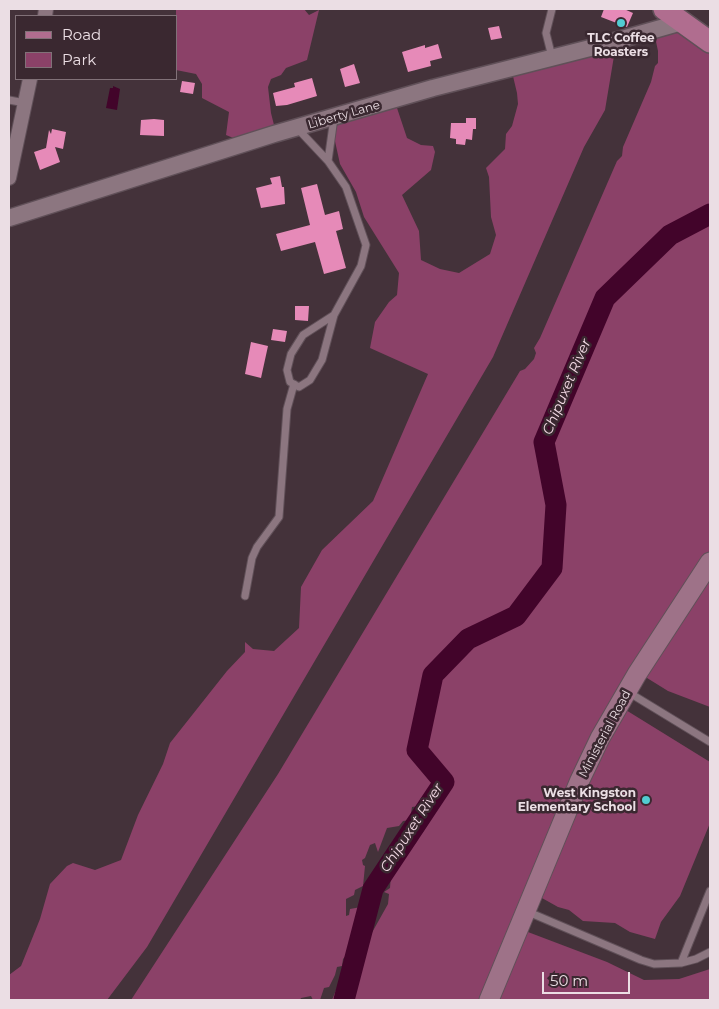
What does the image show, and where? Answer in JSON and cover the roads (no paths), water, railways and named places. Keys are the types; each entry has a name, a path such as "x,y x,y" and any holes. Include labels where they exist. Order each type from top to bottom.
{"main road":[{"path":"664,9 710,42"},
{"name":"Ministerial Road","path":"488,1000 580,780 600,738 678,610 710,562"}],"street":[{"name":"Liberty Lane","path":"9,218 296,128 433,88 553,58 682,22"},
{"path":"9,178 30,80"}],"lane":[{"path":"552,9 546,33 553,58"},
{"path":"9,100 25,103"},
{"path":"328,161 334,118"},
{"path":"296,128 328,161 346,187 366,245 361,266 334,315 322,360 310,380 299,387 290,382 287,370 291,354 304,335 334,315"},
{"path":"245,596 252,558 257,547 279,517 287,409 294,384"},
{"path":"628,692 710,742"},
{"path":"681,963 710,891"},
{"path":"525,911 654,964 681,963 696,959 710,952"}],"waterway":[{"name":"Chipuxet River","path":"344,1000 373,889 444,782 417,750 433,675 468,639 516,616 552,568 556,505 544,442 605,298 670,235 710,214"}],"place":[{"name":"TLC Coffee Roasters","path":"621,23"},
{"name":"West Kingston Elementary School","path":"646,800"}]}
